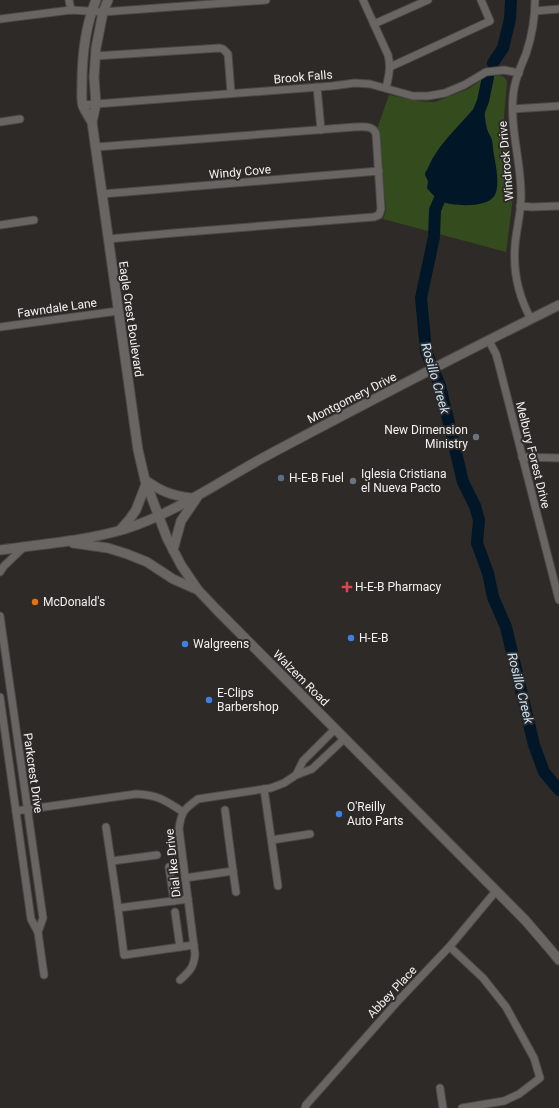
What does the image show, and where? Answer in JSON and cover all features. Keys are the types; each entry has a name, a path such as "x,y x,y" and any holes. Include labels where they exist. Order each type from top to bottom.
{"main road":[{"name":"Eagle Crest Boulevard","path":"96,0 91,12 82,61 83,105 92,122 96,147 138,450 145,482 158,516"},
{"name":"Eagle Crest Boulevard","path":"92,122 96,104 94,77 95,56 103,12 108,0"},
{"name":"Montgomery Drive","path":"158,516 269,454 559,305"},
{"path":"120,530 136,510 145,482 174,496 191,498"},
{"path":"173,550 181,521 200,493"},
{"path":"0,550 97,536 142,523 158,516"},
{"name":"Walzem Road","path":"158,516 167,538 181,565 198,590 525,920 559,960"},
{"path":"63,541 108,548 127,554 147,562 173,578 198,590"}],"street":[{"path":"69,0 71,10"},
{"path":"0,20 71,10 103,12 266,0"},
{"path":"363,0 388,54 390,67 386,88"},
{"path":"374,24 428,0"},
{"path":"390,67 490,21 481,0"},
{"name":"Windrock Drive","path":"531,319 524,307 515,270 515,246 521,198 513,119 513,97 518,73 526,53 532,31 536,11 535,0"},
{"path":"536,11 559,9"},
{"path":"95,56 220,48 228,54 232,94"},
{"name":"Brook Falls","path":"83,105 318,87 355,82 370,84 413,96 428,96 445,93 464,85 486,72 504,70 518,73"},
{"path":"318,87 321,130"},
{"path":"513,110 559,106"},
{"path":"0,122 20,119"},
{"path":"96,147 355,127 371,128 375,130 376,134 382,209 379,215 374,217 108,239"},
{"name":"Windy Cove","path":"102,194 379,171"},
{"path":"520,206 532,208 559,206"},
{"path":"0,225 34,220"},
{"name":"Fawndale Lane","path":"0,328 118,311"},
{"name":"Melbury Forest Drive","path":"489,341 496,354 522,458 556,579 559,600"},
{"path":"522,458 559,458"},
{"path":"0,572 4,566 24,547"},
{"name":"Parkcrest Drive","path":"0,616 43,918 38,932"},
{"name":"Parkcrest Drive","path":"0,697 31,919 38,932 44,975"},
{"name":"Dial Ike Drive","path":"296,775 303,761 335,729"},
{"name":"Dial Ike Drive","path":"180,980 190,971 194,963 195,954 179,829 181,817 188,806 198,799 271,788 284,783 296,775 312,769 344,739"},
{"path":"264,789 278,886"},
{"path":"16,811 136,794 160,797 184,812"},
{"path":"225,810 236,892"},
{"path":"106,827 112,861 124,955 194,945"},
{"path":"272,840 310,834"},
{"path":"112,861 157,855"},
{"path":"169,867 174,901"},
{"path":"185,878 233,871"},
{"name":"Abbey Place","path":"305,1108 306,1105 397,1002 450,947 496,891"},
{"path":"118,908 188,899"},
{"path":"175,912 180,947"},
{"path":"31,919 43,918"},
{"path":"450,947 482,978 506,1007 534,1058 540,1078 519,1094 504,1101 462,1108"},
{"path":"440,1088 443,1108"}],"green space":[{"path":"499,75 504,77 507,82 504,117 513,196 506,252 383,219 386,210 379,135 377,129 389,95 419,101 435,102 468,89 483,78"}],"water":[{"path":"480,101 483,101 485,104 486,126 492,139 497,170 497,186 495,195 487,202 475,205 456,205 441,201 427,188 428,182 425,172 438,150"}],"waterway":[{"name":"Rosillo Creek","path":"493,63 503,48 510,19 511,0"},
{"name":"Rosillo Creek","path":"477,116 483,101 488,77"},
{"name":"Rosillo Creek","path":"446,184 435,210 434,237 421,298 426,351 440,386 463,482 475,506 479,520 477,543 488,573 493,597 506,627 534,745 544,772 559,790"}],"place":[{"name":"New Dimension Ministry","path":"476,437"},
{"name":"H-E-B Fuel","path":"281,478"},
{"name":"Iglesia Cristiana el Nueva Pacto","path":"353,481"},
{"name":"H-E-B Pharmacy","path":"347,587"},
{"name":"McDonald's","path":"35,602"},
{"name":"H-E-B","path":"351,638"},
{"name":"Walgreens","path":"185,644"},
{"name":"E-Clips Barbershop","path":"209,700"},
{"name":"O'Reilly Auto Parts","path":"339,814"}]}
